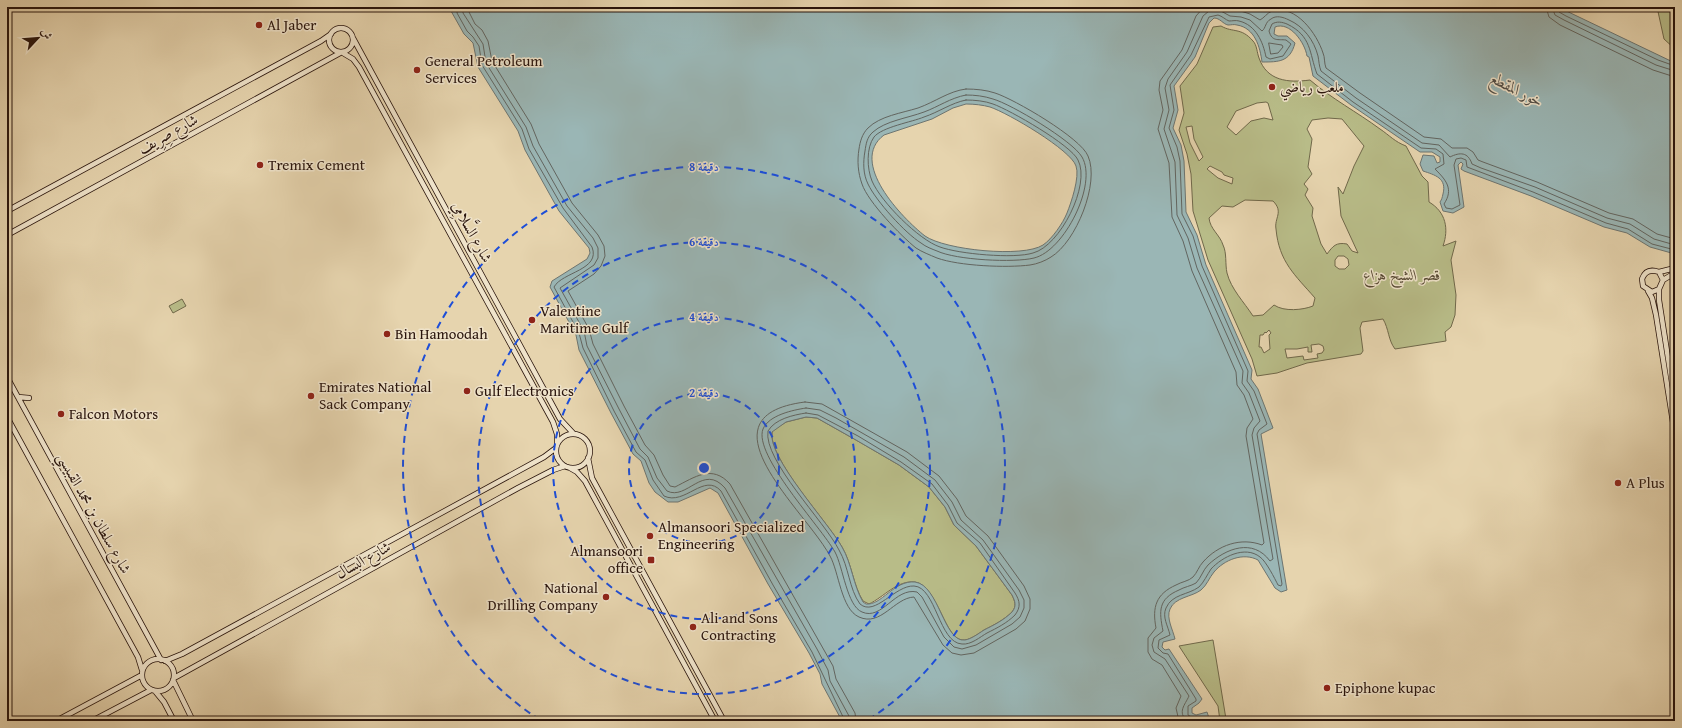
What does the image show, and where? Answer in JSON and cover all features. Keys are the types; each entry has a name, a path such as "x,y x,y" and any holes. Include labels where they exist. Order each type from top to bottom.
{"street":[{"path":"338,28 345,28 351,32 353,38 352,46 342,53 333,50 329,44 331,34 338,28"},
{"name":"شارع صِرِيف","path":"7,211 321,41 331,34"},
{"name":"شارع السَّلامِي","path":"353,38 554,409 562,422 573,433"},
{"name":"شارع السَّلامِي","path":"342,53 357,64 553,422 556,431 556,446"},
{"name":"شارع صِرِيف","path":"7,235 342,53"},
{"path":"368,67 374,66"},
{"path":"1675,268 1659,272 1651,270 1644,275 1642,283 1652,298 1656,315 1675,435"},
{"path":"1659,272 1663,280"},
{"path":"1675,273 1663,280 1659,290 1660,313 1675,403"},
{"path":"1648,291 1659,290"},
{"name":"شارع سلطان بن محمد القبيسي","path":"7,377 163,660"},
{"path":"18,397 29,398"},
{"path":"554,409 557,402"},
{"name":"شارع سلطان بن محمد القبيسي","path":"7,417 138,657 142,673"},
{"path":"715,721 584,481 580,475 557,457 556,446 564,436 573,433 581,436 588,442 590,450 588,458 590,474 600,488 724,721"},
{"name":"شارع البسال","path":"163,660 182,654 366,552 544,457 556,446"},
{"path":"568,467 581,466 588,458"},
{"name":"شارع البسال","path":"173,679 518,488 553,470 568,467"},
{"path":"56,721 142,673 150,661 163,660 172,667 173,679 193,721"},
{"path":"142,673 144,685 153,691 164,702 174,721"},
{"path":"92,721 153,691 166,689 173,679"}],"green space":[{"path":"1657,7 1675,7 1675,49 1664,39"},
{"name":"قصر الشيخ هزاع","path":"1221,26 1245,34 1254,43 1259,58 1267,72 1279,79 1294,81 1310,80 1395,140 1406,146 1422,176 1428,182 1429,202 1435,206 1445,221 1446,233 1443,246 1456,241 1451,260 1456,295 1455,315 1451,327 1445,332 1446,341 1395,349 1383,319 1362,322 1360,328 1363,351 1361,354 1307,363 1277,373 1257,376 1252,359 1208,260 1193,211 1191,174 1187,154 1179,130 1184,113 1180,86 1197,64 1213,27","holes":["1266,102 1268,103 1273,120 1264,118 1251,121 1236,135 1227,127 1236,111 1257,103","1328,118 1342,119 1364,146 1343,194 1338,187 1341,216 1358,253 1352,251 1347,244 1337,244 1327,254 1321,244 1312,216 1313,208 1305,195 1308,189 1304,184 1312,174 1308,167 1312,139 1307,129 1312,120","1192,126 1194,139 1203,157 1199,161 1190,143 1186,127","1210,166 1222,172 1224,175 1233,178 1232,184 1218,178 1207,169","1245,200 1273,201 1278,208 1276,229 1284,259 1295,275 1315,298 1313,306 1294,310 1283,309 1274,305 1263,315 1253,316 1231,284 1227,273 1222,241 1213,229 1210,222 1209,218 1222,206 1233,207","1338,256 1344,256 1348,259 1349,265 1345,269 1339,269 1335,266 1335,260","1269,330 1271,333 1269,335 1270,349 1264,353 1261,347 1259,347 1260,335 1263,335 1265,332 1266,333","1319,344 1323,346 1324,350 1322,353 1317,354 1318,358 1304,360 1303,356 1287,358 1285,349 1308,347 1308,352 1312,352 1311,345"]},
{"path":"182,299 186,306 173,313 169,306"},
{"path":"806,417 817,418 856,440 899,465 929,487 945,507 954,525 976,546 1012,595 1015,608 1012,612 1002,620 973,637 962,640 956,637 951,631 935,601 923,585 915,582 908,582 896,586 869,604 863,601 842,547 788,473 773,443 772,431 786,422"},
{"path":"1213,640 1226,719 1237,718 1237,721 1220,721 1218,706 1179,646"}],"water":[{"name":"خور المقطع","path":"457,7 1558,7 1675,63 1675,254 1650,247 1627,233 1604,227 1531,196 1464,171 1461,169 1463,164 1461,162 1458,165 1464,207 1453,213 1443,211 1440,202 1444,189 1442,181 1436,176 1423,171 1420,164 1423,155 1434,156 1437,163 1440,162 1440,157 1432,152 1420,152 1351,105 1313,76 1309,57 1307,56 1303,45 1296,34 1286,27 1275,27 1274,34 1278,36 1287,36 1295,43 1293,49 1283,60 1262,62 1256,39 1248,30 1236,25 1228,25 1214,18 1209,23 1195,57 1174,86 1178,110 1173,128 1181,145 1184,161 1186,212 1197,235 1206,265 1252,370 1251,379 1258,389 1273,428 1261,434 1287,590 1281,592 1275,588 1258,560 1240,557 1228,561 1218,568 1201,590 1172,605 1169,613 1169,620 1175,639 1163,642 1162,647 1165,650 1169,649 1202,699 1192,708 1192,713 1196,715 1207,712 1210,721 842,721 822,684 820,674 809,653 768,584 718,493 710,488 678,502 668,502 655,492 649,483 641,461 633,454 579,350 576,335 550,287 552,281 587,259 590,253 589,248 559,211 525,150 518,131 478,67 473,43 464,34 451,11","holes":["966,104 990,107 1010,116 1038,133 1063,151 1072,159 1076,166 1076,183 1067,213 1057,230 1043,245 1033,249 1002,252 984,251 935,241 925,236 915,228 892,203 882,189 875,174 872,160 874,146 884,135 932,119 953,108","806,417 817,418 856,440 899,465 929,487 945,507 954,525 976,546 1012,595 1015,604 1015,608 1012,612 999,622 965,640 958,638 952,633 930,593 923,585 915,582 907,582 901,585 872,604 866,604 863,602 842,547 788,473 773,443 772,432 786,422"]}],"place":[{"name":"Al Jaber","path":"259,25"},
{"name":"General Petroleum Services","path":"417,70"},
{"name":"ملعب رياضي","path":"1272,87"},
{"name":"Tremix Cement","path":"260,165"},
{"name":"Valentine Maritime Gulf","path":"532,320"},
{"name":"Bin Hamoodah","path":"387,334"},
{"name":"Gulf Electronics","path":"467,391"},
{"name":"Emirates National Sack Company","path":"311,396"},
{"name":"Falcon Motors","path":"61,414"},
{"name":"A Plus","path":"1618,483"},
{"name":"Almansoori Specialized Engineering","path":"650,536"},
{"name":"Almansoori office","path":"651,560"},
{"name":"National Drilling Company","path":"606,597"},
{"name":"Ali and Sons Contracting","path":"693,627"},
{"name":"Epiphone kupac","path":"1327,688"}]}
